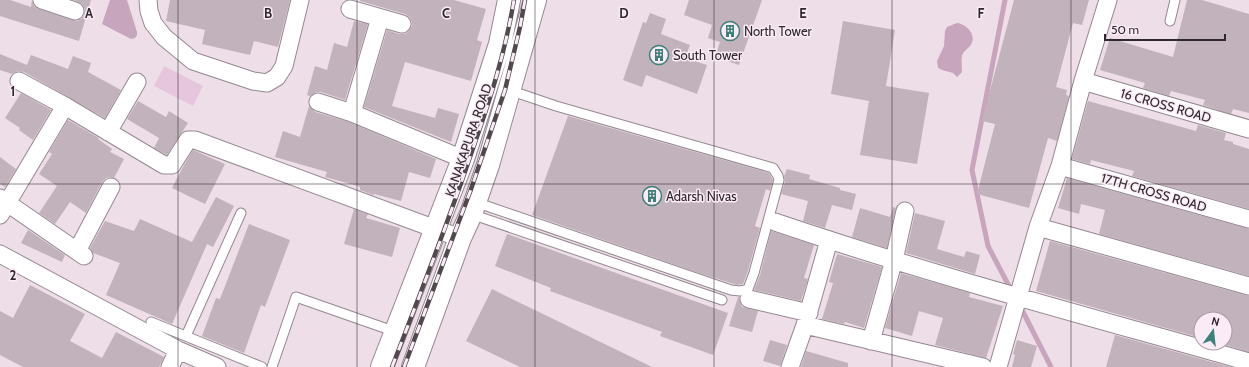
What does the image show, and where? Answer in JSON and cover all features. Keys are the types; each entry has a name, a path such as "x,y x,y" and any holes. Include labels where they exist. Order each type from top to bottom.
{"highway":[{"name":"KANAKAPURA ROAD","path":"382,367 463,159 500,44 509,0"},
{"name":"KANAKAPURA ROAD","path":"413,367 488,164 535,0"}],"street":[{"path":"42,0 59,3 75,11"},
{"path":"148,0 149,11 153,23 164,37 193,61 253,81 267,83 277,77 284,66 300,0"},
{"path":"998,367 1038,226 1060,166 1083,81 1108,0"},
{"path":"350,9 402,24"},
{"path":"352,113 380,18"},
{"path":"19,81 65,106 164,165 172,165 188,140 195,140 460,238"},
{"name":"16 CROSS ROAD","path":"1083,81 1249,130"},
{"path":"108,132 137,82"},
{"path":"318,102 352,113 463,159"},
{"path":"65,106 3,205 80,253 111,187"},
{"name":"17TH CROSS ROAD","path":"1060,166 1249,219"},
{"path":"871,341 894,260 906,210"},
{"path":"775,222 829,240 1018,297 1249,362"},
{"path":"1038,226 1249,286"},
{"path":"790,367 807,319 829,240"},
{"path":"0,254 182,343 217,367"},
{"path":"749,299 871,341 983,367"},
{"path":"170,367 182,343"}],"lane":[{"path":"1170,21 1175,0"},
{"path":"473,208 731,290 740,291 748,289 754,273 779,180 773,168 556,106 509,90"},
{"path":"473,208 722,300"},
{"path":"182,343 241,212"},
{"path":"272,367 296,297 396,332"},
{"path":"151,322 182,343 262,367"}],"shaded area":[{"path":"110,0 127,0 137,32 135,38 131,39 102,24"},
{"path":"957,23 968,28 973,38 970,46 963,54 962,72 957,77 953,73 938,68 937,61 944,46 945,31 947,27"},
{"path":"164,66 203,86 193,106 154,86"}],"building":[{"path":"0,0 10,0 31,7 32,0 34,6 39,9 77,21 84,15 85,9 82,4 74,0 91,0 79,41 0,16"},
{"path":"170,0 290,0 278,47 254,41 250,55 202,44 205,30 166,21"},
{"path":"360,0 454,0 486,9 477,40 482,42 471,81 405,62 392,106 435,118 438,108 459,114 451,142 364,107 387,30 399,34 405,34 412,26 412,22 405,14"},
{"name":"North Tower","path":"689,0 762,0 739,65 715,57 720,42 708,38 712,25 684,15"},
{"path":"1014,0 1089,0 1082,25 1073,23 1056,87 1067,90 1066,95 1069,96 1057,141 1048,138 1029,208 977,194 995,124 982,121"},
{"path":"1187,0 1202,0 1249,14 1249,113 1233,109 1231,114 1203,105 1205,100 1171,91 1169,96 1143,88 1145,83 1100,70 1110,38 1173,57"},
{"name":"South Tower","path":"650,13 666,19 661,34 690,45 685,58 707,65 697,94 646,75 642,87 623,80 643,22 646,23"},
{"path":"354,21 368,24 345,100 321,92 316,92 310,96 307,95 315,66 327,70 334,43 347,47"},
{"path":"843,21 895,30 886,86 929,93 917,164 860,155 869,101 831,94"},
{"path":"0,54 27,65 31,55 68,69 73,56 91,63 88,72 121,90 105,118 24,72 18,71 12,74 0,70"},
{"path":"21,93 51,110 33,140 19,130 20,128 5,118"},
{"path":"138,101 166,117 169,111 188,123 167,155 154,148 159,138 127,119"},
{"path":"1088,101 1196,131 1198,125 1226,133 1224,140 1249,149 1249,209 1132,176 1134,171 1091,160 1090,164 1072,159"},
{"path":"309,106 315,112 349,122 436,159 430,178 409,172 401,201 373,195 360,190 360,187 358,186 325,177 327,172 275,157 283,131 300,137"},
{"name":"Adarsh Nivas","path":"568,116 769,173 773,180 770,191 766,189 755,226 760,228 743,284 737,285 699,273 532,215"},
{"path":"68,120 99,138 98,139 112,149 110,152 124,159 114,178 106,178 102,182 86,213 70,202 55,224 39,213 57,186 39,174 52,154 49,152"},
{"path":"193,150 225,164 205,204 172,188"},
{"path":"0,157 16,169 5,187 0,184"},
{"path":"787,169 810,175 809,179 856,194 852,210 832,205 825,228 803,221 808,201 781,194 785,182 784,176"},
{"path":"1067,178 1249,229 1249,276 1099,234 1105,210 1081,204 1079,214 1058,208"},
{"path":"216,197 234,206 213,247 207,244 172,324 106,295 120,263 93,253 90,248 105,221 134,231 140,219 192,242"},
{"path":"893,207 896,208 887,248 852,237 860,208 890,217"},
{"path":"354,209 368,214 366,218 400,228 392,257 344,244"},
{"path":"915,213 945,221 937,249 964,257 966,251 980,255 975,274 906,253"},
{"path":"249,224 290,240 265,307 261,305 244,353 202,336 216,298 220,299"},
{"path":"28,230 65,255 62,262 21,243"},
{"path":"771,231 814,245 804,278 808,279 801,301 754,290 760,275"},
{"path":"507,234 728,313 713,355 660,336 662,332 550,291 551,288 495,266"},
{"path":"1050,241 1249,296 1249,352 1233,347 1233,311 1193,311 1193,336 1036,291"},
{"path":"837,254 882,267 864,328 845,322 844,324 822,319 833,283 829,282"},
{"path":"901,273 970,293 969,297 1003,306 986,358 935,345 943,318 919,311 912,336 885,328"},
{"path":"30,285 85,314 70,341 102,358 116,332 164,357 159,367 23,367 0,355 0,311 13,318"},
{"path":"492,289 652,367 520,367 466,341"},
{"path":"738,297 742,307 758,311 752,332 729,326"},
{"path":"1115,335 1187,355 1230,367 1106,367"},
{"path":"770,340 787,345 780,366 763,361"},
{"path":"1017,340 1037,346 1031,367 1012,367 1015,355 1013,354"},
{"path":"806,351 848,363 848,367 801,367"}],"waterway":[{"path":"1005,0 972,170 988,246 1011,290"},
{"path":"1020,306 1051,367"}],"railway":[{"path":"392,367 443,235 484,116 501,59 514,0"},
{"path":"404,367 470,192 505,90 525,0"}],"place":[{"name":"North Tower","path":"730,31"},
{"name":"South Tower","path":"659,55"},
{"name":"Adarsh Nivas","path":"652,196"}]}
